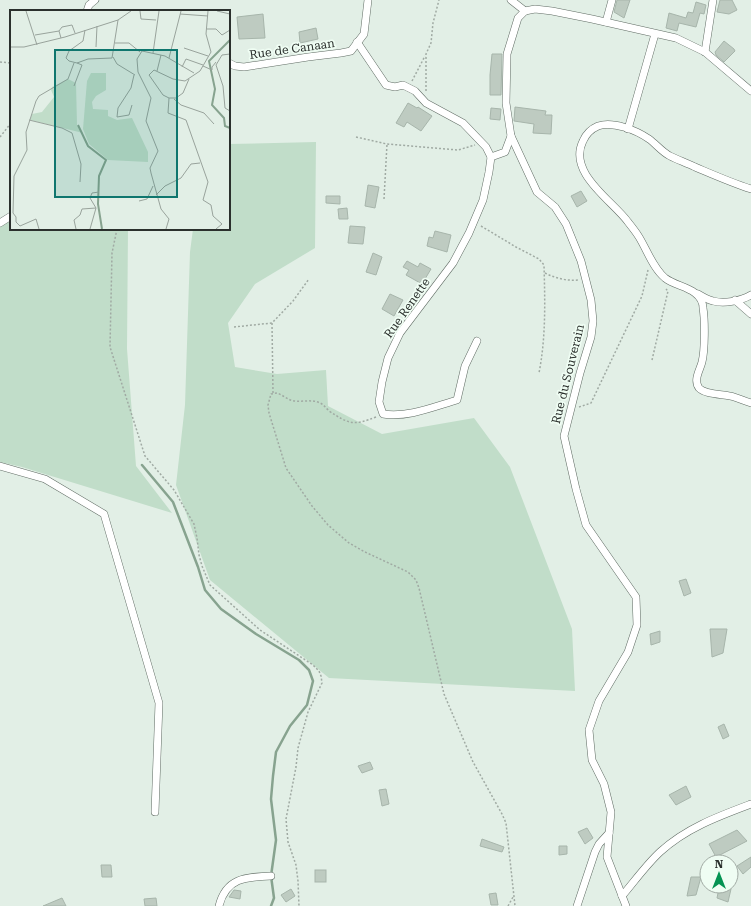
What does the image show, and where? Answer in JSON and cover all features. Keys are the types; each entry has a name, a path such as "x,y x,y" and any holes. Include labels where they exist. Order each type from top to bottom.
{"street":[{"path":"87,10 89,4 95,0"},
{"name":"Rue de Canaan","path":"230,64 235,66 244,67 351,51 364,34 368,0"},
{"path":"511,0 525,11 535,9 552,11 676,38 705,52 751,91"},
{"path":"606,22 612,0"},
{"path":"705,52 713,0"},
{"name":"Rue du Souverain","path":"525,11 518,18 507,54 506,103 511,136 537,192 555,207 566,224 581,261 591,300 593,321 591,337 564,436 576,490 586,525 636,597 636,625 628,652 599,701 589,730 592,760 604,784 611,812 607,857 626,906"},
{"path":"628,129 655,34"},
{"path":"357,42 386,85 403,85 416,92 426,103 463,123 482,143 490,157 505,152 511,136"},
{"path":"751,190 728,182 669,156 648,139 628,129 608,124 598,126 584,137 581,144 580,155 583,168 592,184 600,194 625,218 665,278 714,301 736,300 751,295"},
{"name":"Rue Renette","path":"383,414 379,402 388,358 400,332 453,263 474,222 482,200 489,172 490,157"},
{"path":"0,223 10,217"},
{"path":"694,292 700,298 704,307 704,349 703,362 697,376 698,386 708,392 733,396 751,403"},
{"path":"736,300 751,314"},
{"path":"383,414 392,416 408,414 456,400 464,366 477,341"},
{"path":"0,466 45,479 104,514 159,702 155,812"},
{"path":"622,896 659,853 679,837 712,818 751,804"},
{"path":"577,906 595,852 599,844 609,833"},
{"path":"219,906 222,895 232,882 249,878 271,876"}],"path":[{"path":"409,88 431,43 433,23 439,0"},
{"path":"426,54 426,90 429,94 430,105"},
{"path":"0,62 10,63"},
{"path":"0,137 10,125"},
{"path":"356,137 387,144 458,150 482,143"},
{"path":"384,199 387,144"},
{"path":"474,222 539,259 544,265 544,328 539,373"},
{"path":"117,230 112,253 110,347 145,456 174,490 194,524 199,555 210,585 260,630 308,662 318,671 321,676 322,683 308,712 298,748 286,819 288,842 296,865 299,906"},
{"path":"571,408 582,407 592,403 642,296 651,258"},
{"path":"544,273 555,278 572,280 585,279"},
{"path":"652,360 668,291 665,286 665,278"},
{"path":"234,327 272,323 293,301 309,279"},
{"path":"272,323 274,393 271,394 269,399 269,413 286,468 312,506 328,525 349,543 365,552 402,568 416,580 444,694 473,762 506,824 515,906"},
{"path":"274,393 277,393 290,400 320,403 328,410 346,421 354,423 361,423 383,414"},
{"path":"508,906 513,896"}],"green space":[{"path":"316,142 315,248 255,284 228,323 235,367 277,374 326,370 328,406 382,434 474,418 510,467 572,629 575,691 329,678 210,580 176,485 185,405 190,252 193,230 230,230 230,144"},
{"path":"10,215 10,230 128,230 127,349 136,466 172,513 22,467 0,462 0,220"}],"building":[{"path":"617,0 630,0 624,18 614,12"},
{"path":"720,0 732,0 737,10 729,14 717,12"},
{"path":"696,2 706,5 704,14 700,13 696,27 679,23 677,31 666,28 669,13 686,18 688,12 693,13"},
{"path":"263,14 265,38 239,39 237,17"},
{"path":"316,28 318,39 300,43 299,32"},
{"path":"724,41 735,51 724,62 716,55 715,52"},
{"path":"492,54 502,54 501,95 490,95"},
{"path":"408,103 417,108 418,107 432,116 421,131 407,122 404,127 396,123"},
{"path":"515,107 546,111 545,115 552,115 551,134 533,133 534,124 514,121"},
{"path":"491,108 501,109 500,120 490,119"},
{"path":"368,185 379,187 375,208 365,206"},
{"path":"581,191 587,201 577,207 571,196"},
{"path":"326,196 340,196 340,204 326,203"},
{"path":"347,208 348,219 339,219 338,209"},
{"path":"350,226 365,227 363,244 348,243"},
{"path":"435,231 451,235 447,252 427,246 429,237 433,238"},
{"path":"373,253 382,257 376,275 366,272"},
{"path":"407,261 418,267 420,263 431,269 422,284 406,275 409,270 403,267"},
{"path":"390,294 403,300 394,316 382,309"},
{"path":"686,579 691,593 684,596 679,581"},
{"path":"710,629 727,629 723,653 712,657"},
{"path":"660,631 660,642 651,645 650,634"},
{"path":"724,724 729,736 723,739 718,727"},
{"path":"370,762 373,769 362,773 358,766"},
{"path":"686,786 691,797 676,805 669,795"},
{"path":"386,789 389,804 382,806 379,790"},
{"path":"587,828 593,838 585,844 578,832"},
{"path":"737,830 747,841 722,854 714,854 709,844"},
{"path":"482,839 504,847 502,852 480,846"},
{"path":"559,846 567,846 567,854 559,855"},
{"path":"751,857 751,867 743,874 739,869 739,865"},
{"path":"101,865 111,865 112,877 102,877"},
{"path":"315,870 326,870 326,882 315,882"},
{"path":"691,877 699,877 696,895 687,896"},
{"path":"291,889 295,896 286,902 281,895"},
{"path":"234,890 241,891 240,899 229,897"},
{"path":"496,893 498,905 491,905 489,894"},
{"path":"718,894 730,894 728,902 717,898"},
{"path":"62,898 66,906 43,906"},
{"path":"156,898 157,906 145,906 144,899"}],"waterway":[{"path":"142,465 173,502 198,567 205,590 221,609 256,634 299,660 309,670 313,681 307,705 290,726 276,752 271,799 276,840 271,876 274,898 271,906"}]}
